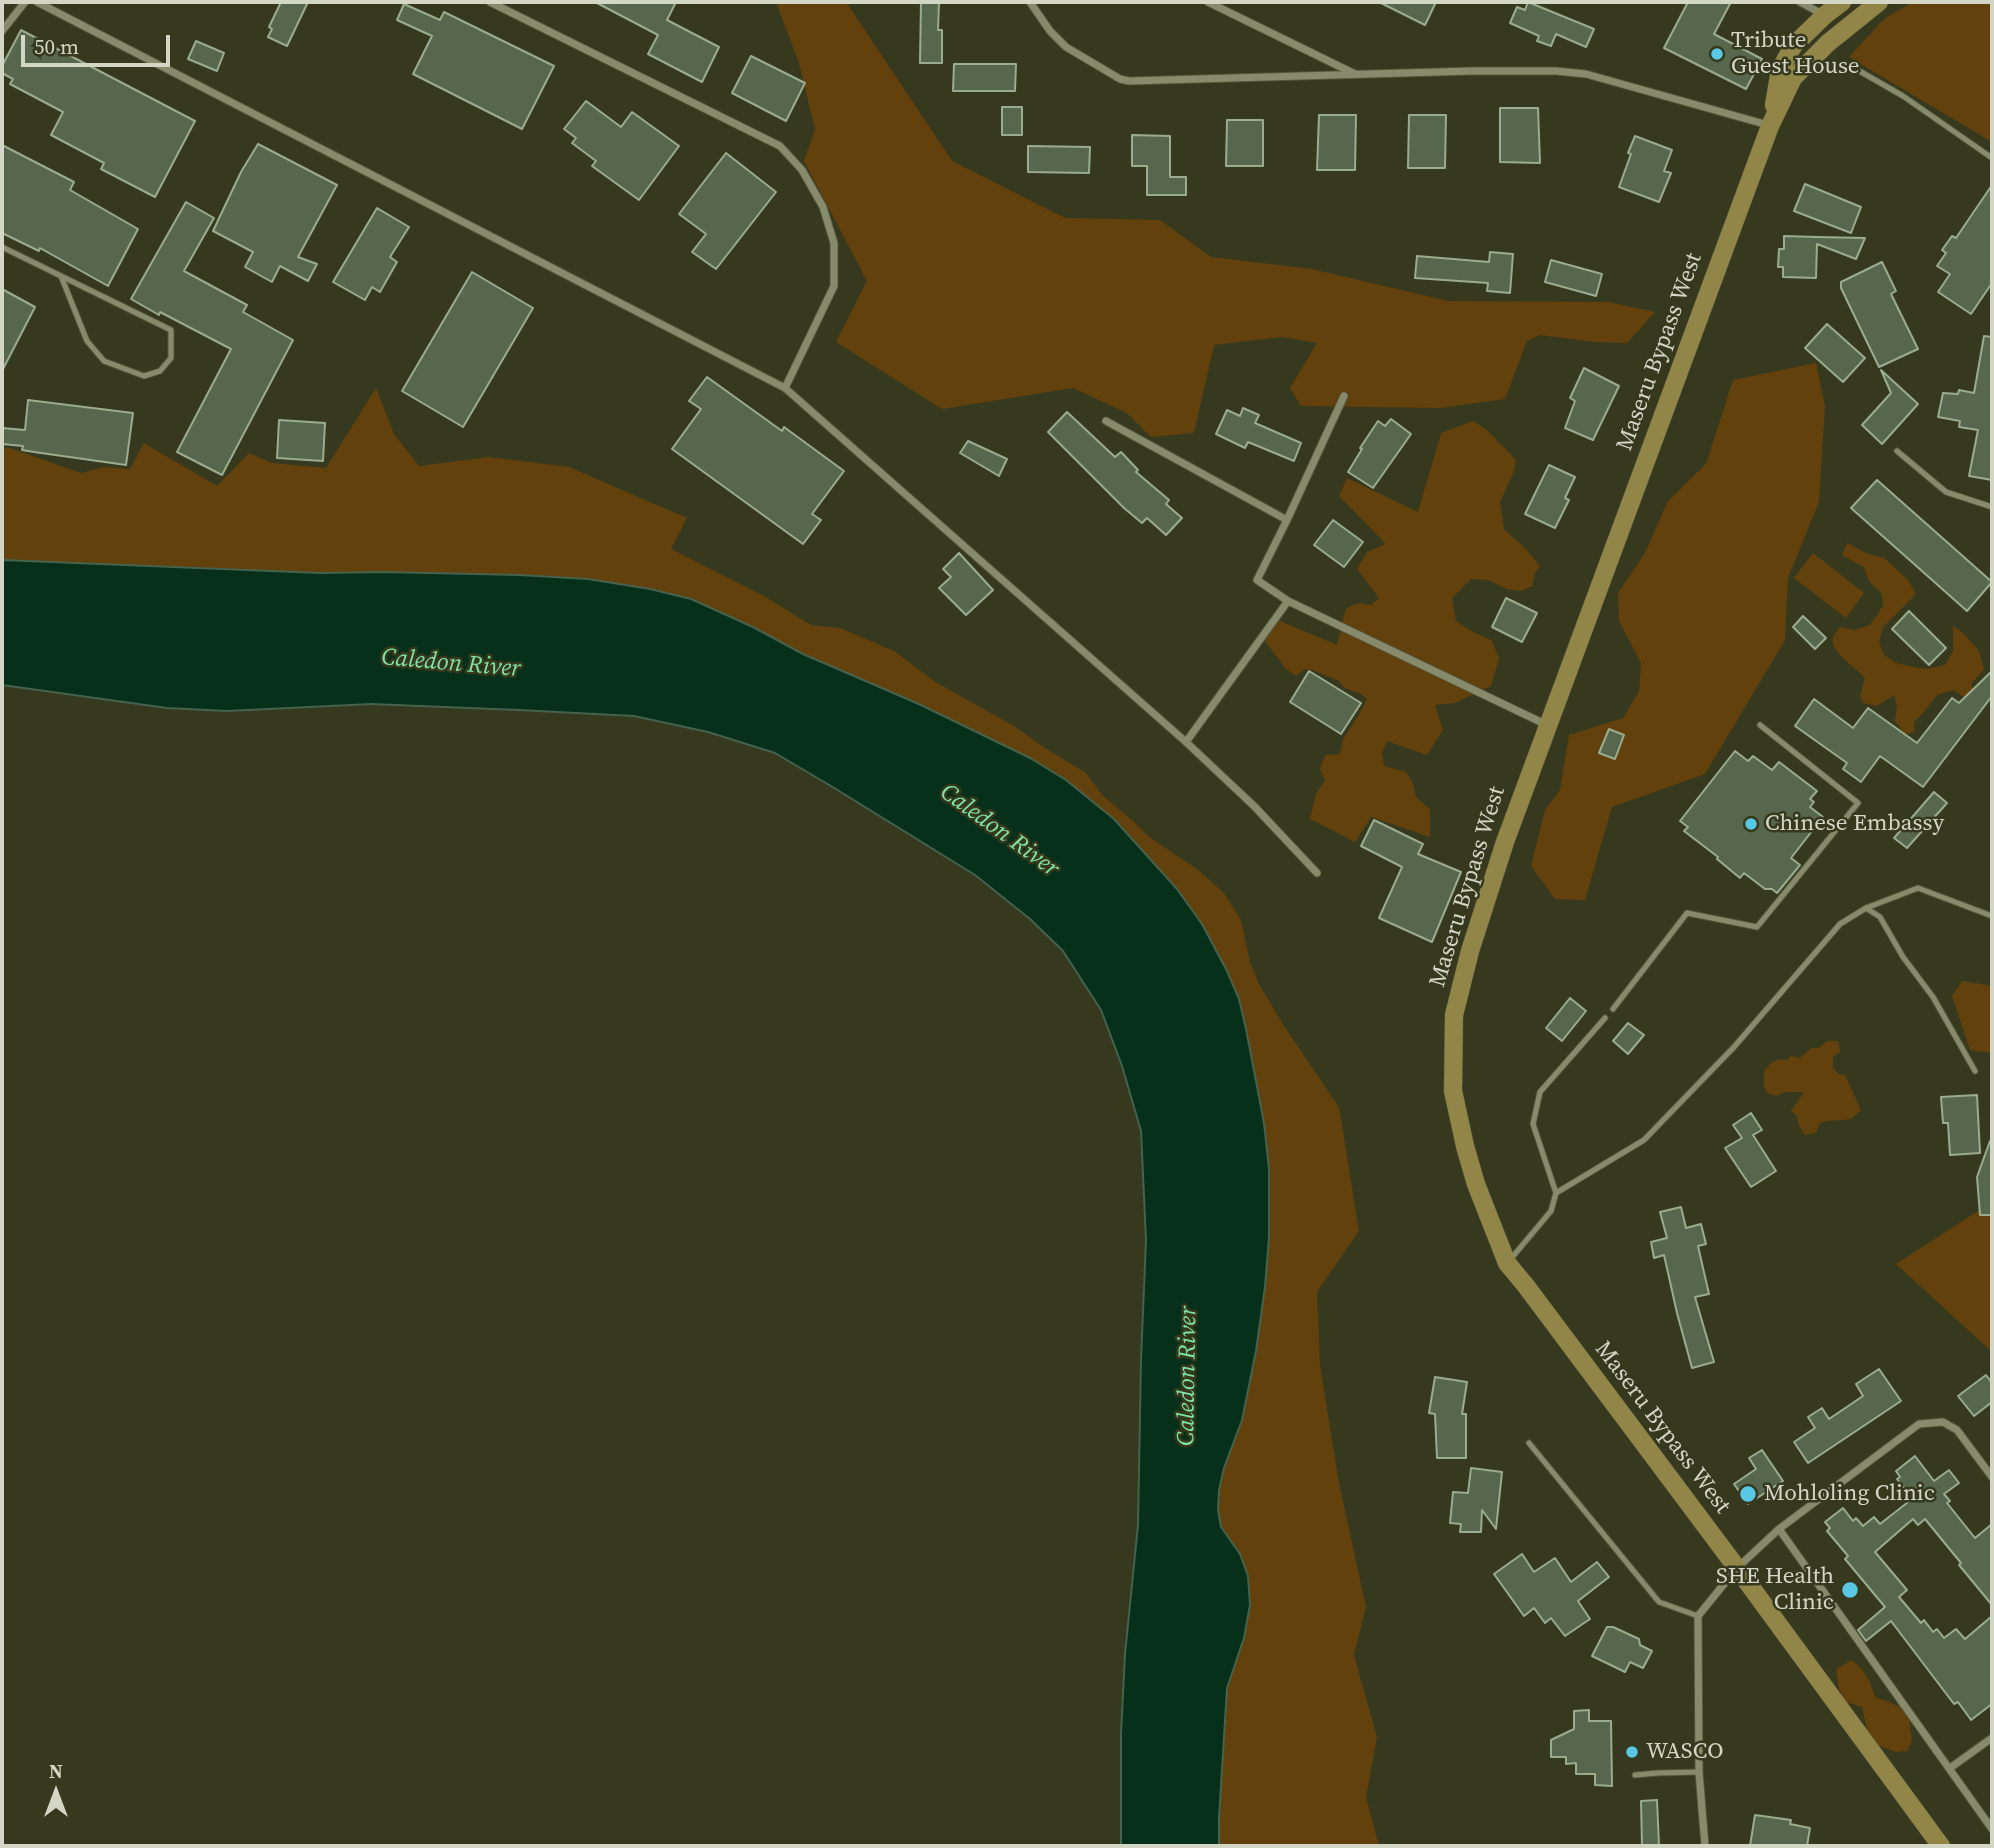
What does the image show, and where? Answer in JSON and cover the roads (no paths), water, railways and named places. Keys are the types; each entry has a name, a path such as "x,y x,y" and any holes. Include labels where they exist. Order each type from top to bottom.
{"main road":[{"name":"Maseru Bypass West","path":"1770,126 1780,71 1793,46 1842,2"},
{"name":"Maseru Bypass West","path":"1879,2 1828,43 1793,78 1770,126 1493,878 1470,951 1454,1015 1453,1091 1476,1184 1507,1263 1737,1568 1941,1846"}],"street":[{"path":"2,31 25,2"},
{"path":"37,2 785,388 1186,742 1254,806 1317,873"},
{"path":"490,2 780,146 802,170 823,207 834,243 834,286 785,388"},
{"path":"1030,2 1050,31 1066,47 1120,79 1129,81 1528,70 1586,74 1770,126"},
{"path":"1208,2 1356,74"},
{"path":"1800,2 1825,15"},
{"path":"1344,396 1257,580 1288,601 1548,725"},
{"path":"1106,421 1287,520"},
{"path":"1186,742 1288,601"},
{"path":"1705,1846 1699,1772 1698,1616 1737,1568 1779,1529 1919,1424 1943,1422 1957,1430 1992,1477"},
{"path":"1779,1529 1992,1829"},
{"path":"1950,1768 1992,1738"}],"lane":[{"path":"1856,69 1903,96 1992,158"},
{"path":"2,247 171,330 171,358 160,371 144,376 104,361 87,341 61,276"},
{"path":"1897,451 1946,492 1992,507"},
{"path":"1613,1009 1687,913 1757,927 1857,803 1760,725"},
{"path":"1556,1194 1644,1140 1734,1047 1840,925 1866,908 1917,888 1992,916"},
{"path":"1866,908 1880,917 1903,957 1933,997 1975,1071"},
{"path":"1507,1263 1551,1210 1556,1194 1533,1124 1540,1092 1605,1018"},
{"path":"1530,1443 1659,1602 1698,1616"},
{"path":"1635,1775 1699,1772"}],"water":[{"name":"Caledon River","path":"2,560 320,573 519,575 588,579 650,589 691,599 753,627 803,654 921,705 1030,758 1066,780 1114,819 1177,889 1202,924 1227,971 1239,999 1246,1029 1264,1123 1269,1169 1269,1237 1256,1351 1242,1420 1224,1468 1219,1490 1221,1527 1240,1554 1248,1576 1250,1605 1244,1638 1227,1688 1219,1846 1121,1846 1121,1734 1125,1654 1138,1525 1146,1240 1141,1131 1122,1066 1101,1010 1063,951 1030,919 975,875 831,786 775,753 708,732 634,716 519,710 371,704 227,711 167,708 2,685"}],"place":[{"name":"Tribute Guest House","path":"1717,54"},
{"name":"Chinese Embassy","path":"1751,824"},
{"name":"Mohloling Clinic","path":"1748,1494"},
{"name":"SHE Health Clinic","path":"1850,1590"},
{"name":"WASCO","path":"1632,1752"}]}
